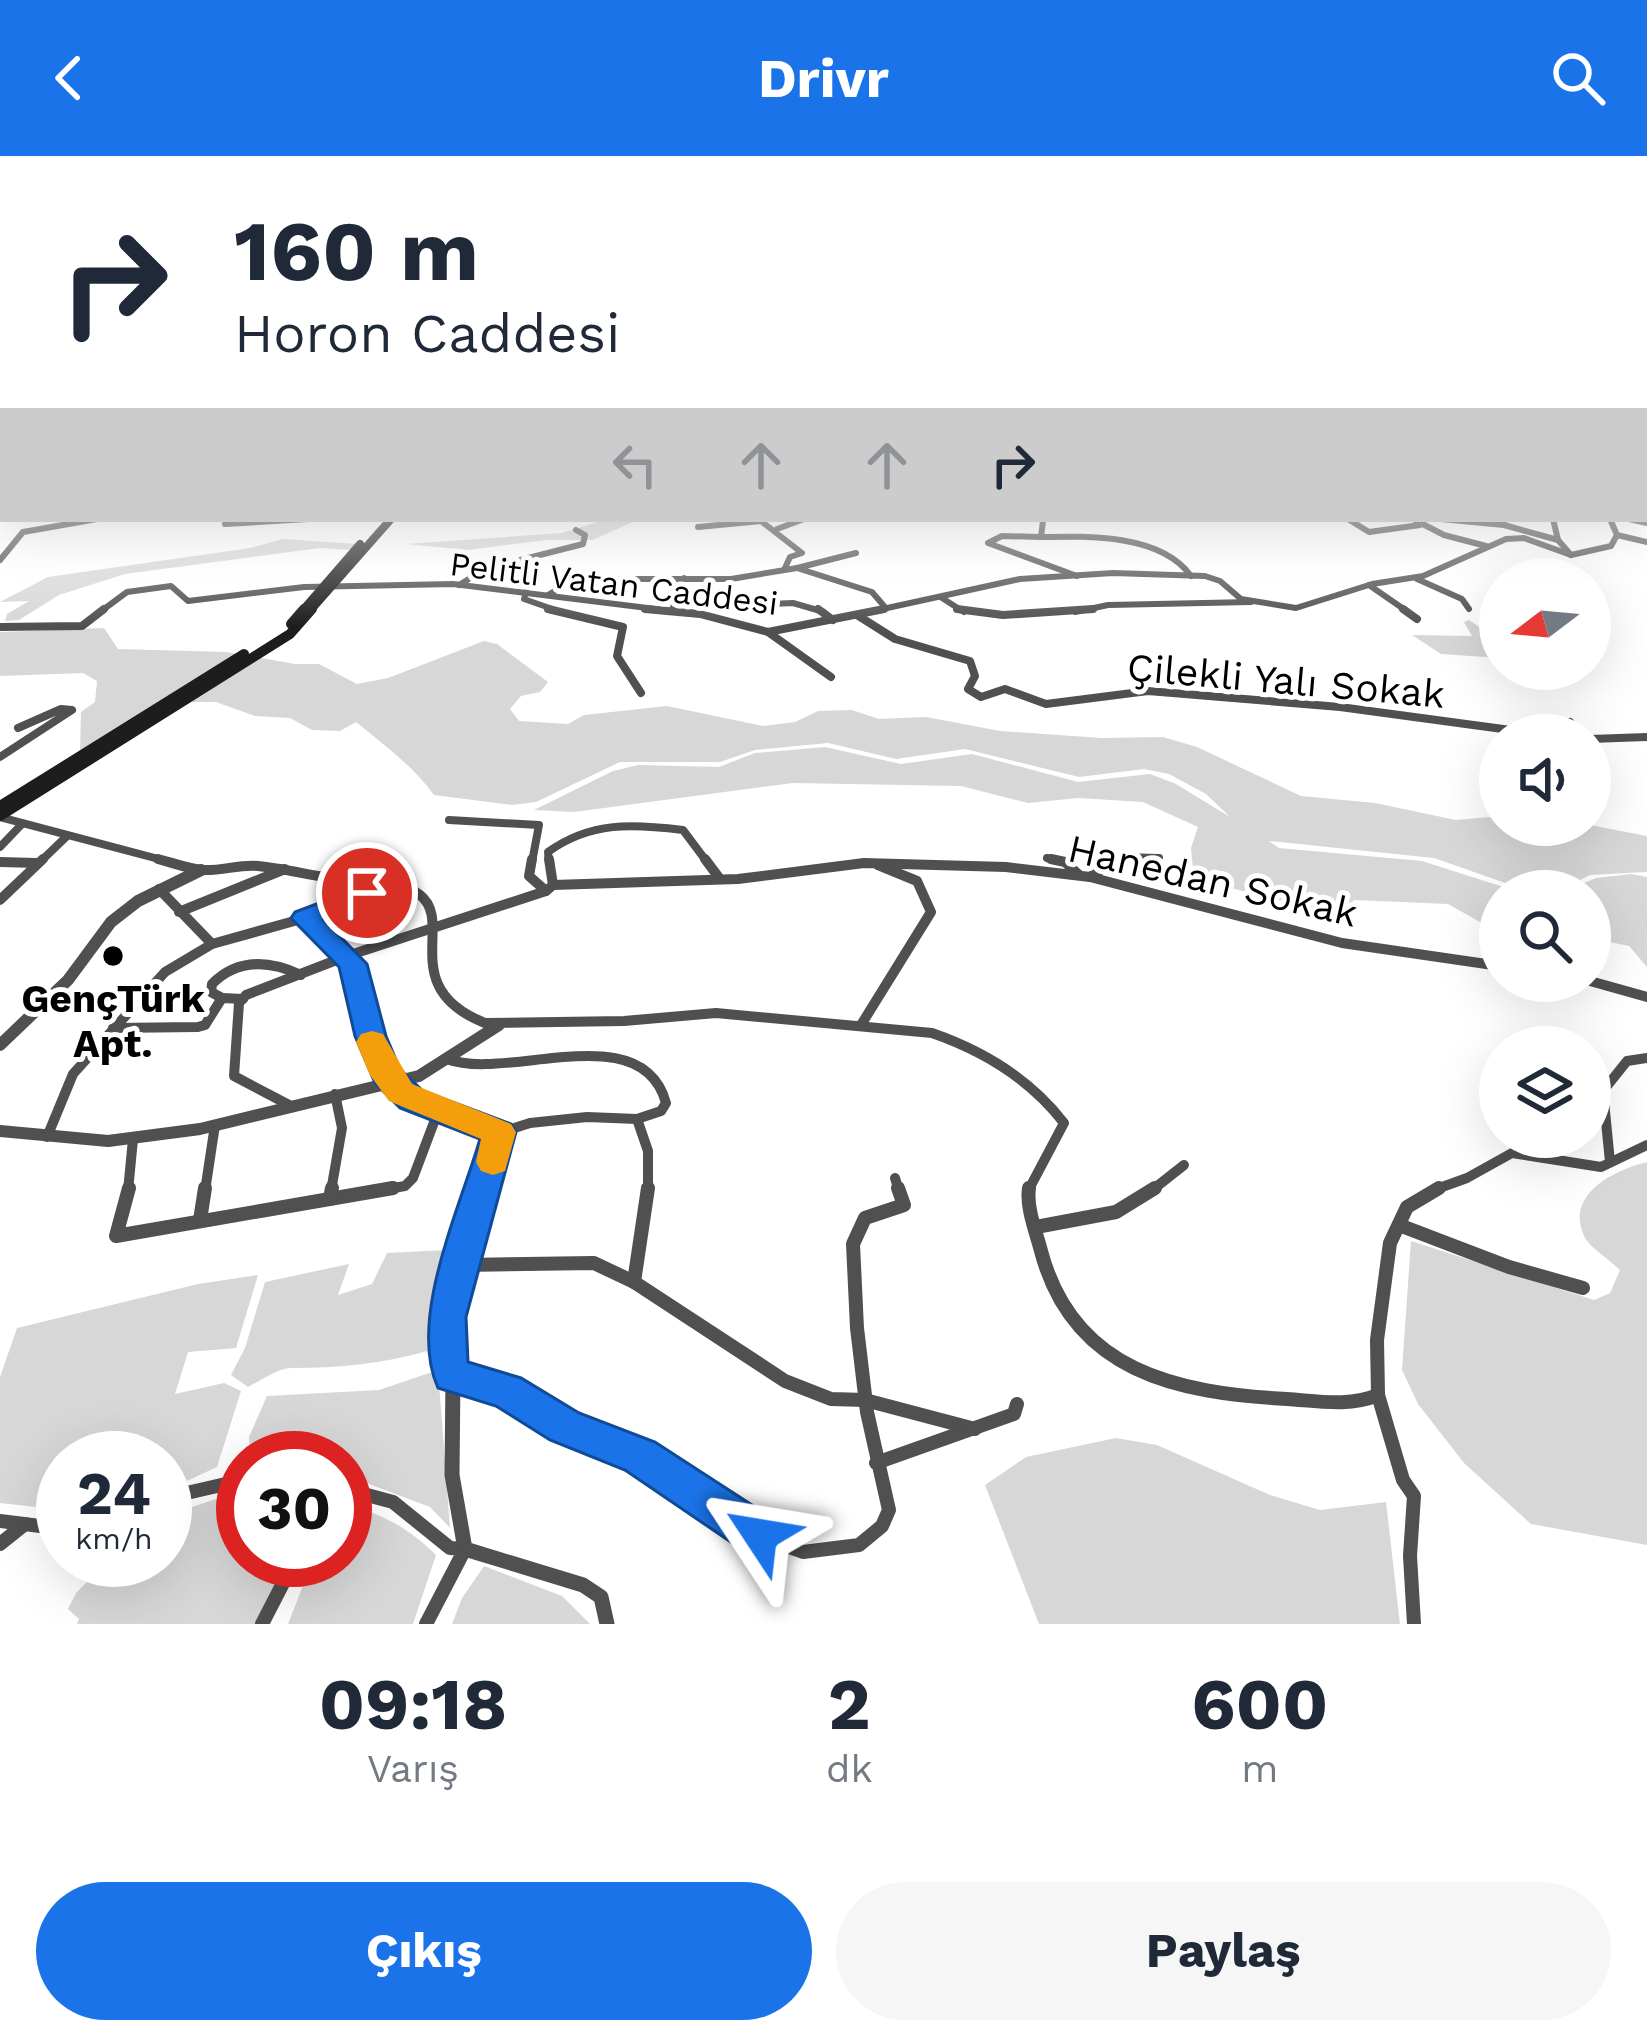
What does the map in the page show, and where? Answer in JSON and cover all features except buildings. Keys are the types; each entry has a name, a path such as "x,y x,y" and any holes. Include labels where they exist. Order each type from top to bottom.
{"main road":[{"path":"0,817 290,634 379,522"},
{"path":"0,806 288,627 388,522"}],"street":[{"path":"0,537 83,522"},
{"path":"225,524 258,522"},
{"path":"698,527 731,522"},
{"path":"751,522 777,529 802,553 790,557 785,568"},
{"path":"777,529 796,522"},
{"path":"1042,522 1042,537"},
{"path":"1353,522 1370,532 1417,522 1486,546"},
{"path":"1504,522 1558,540"},
{"path":"1553,522 1558,540 1571,554 1611,545 1617,535"},
{"path":"1611,522 1617,535"},
{"path":"459,585 485,569 583,544 585,535 576,530"},
{"path":"0,560 16,535"},
{"path":"1617,535 1647,542"},
{"path":"1077,576 988,541 1002,536 1042,537 1145,547 1180,561 1191,576"},
{"name":"Pelitli Vatan Caddesi","path":"0,627 82,626 127,592 154,585 170,586 188,601 228,593 329,587 459,585 596,605 672,610 768,632 1018,579 1077,576 1191,576 1220,581 1233,595 1251,602 1296,608 1369,585 1412,578 1486,546 1523,538 1571,554"},
{"path":"548,595 574,579 746,578 856,553"},
{"path":"797,568 872,592 884,607"},
{"path":"672,610 684,578"},
{"path":"1412,578 1462,599 1469,609"},
{"path":"1369,585 1417,619"},
{"path":"526,592 524,599 534,606 623,627 617,656 641,693"},
{"path":"942,598 960,611 1003,615 1083,612 1108,605 1251,602"},
{"path":"748,605 800,603 824,610 833,620"},
{"name":"Çilekli Yalı Sokak","path":"856,614 895,639 970,661 975,676 968,689 981,697 1005,689 1046,704 1148,691 1340,707 1479,726"},
{"path":"768,632 814,660 831,677"},
{"path":"0,757 72,710 61,709 18,728"},
{"path":"1611,738 1647,736"},
{"path":"0,817 201,870"},
{"path":"449,820 539,825 529,876 550,888"},
{"path":"550,888 548,851 589,826 613,823 683,830 720,879"},
{"path":"0,847 22,824"},
{"path":"0,900 66,837"},
{"path":"1047,858 1065,862 1085,876 1120,857 1159,858"},
{"path":"0,862 36,863"},
{"path":"861,1024 931,912 917,881 874,863"},
{"name":"Hanedan Sokak","path":"243,999 347,956 550,888 720,879 874,863 1085,876 1342,944 1479,963"},
{"path":"0,1045 68,980 111,922 159,889 201,870 254,865 395,884 426,899 428,948 445,1000 467,1018 500,1025 624,1021 702,1012 861,1024 932,1033 964,1045 1056,1111 1064,1124 1064,1133 1031,1176 1027,1194 1060,1304 1081,1329 1119,1359 1219,1396 1358,1403 1378,1395"},
{"path":"179,912 286,869"},
{"path":"46,1137 73,1074 165,972 212,944 305,918 395,884"},
{"path":"159,889 212,944"},
{"path":"305,918 347,956 374,1048 394,1084 412,1099 499,1132 530,1123 586,1117 637,1119 661,1111 666,1103 656,1079 636,1063 617,1058 465,1066 448,1059"},
{"path":"291,1106 262,1088 238,1082 234,1076 243,999 211,992 212,984 239,966 273,963 301,975"},
{"path":"1611,987 1647,997"},
{"path":"113,1028 198,1027 205,1025 222,998"},
{"path":"0,1131 77,1142 133,1139 214,1125 394,1084 430,1071 500,1025"},
{"path":"1610,1162 1603,1147 1602,1128 1608,1116 1603,1091 1627,1061 1647,1058"},
{"path":"330,1199 342,1128 335,1094"},
{"path":"133,1139 131,1181 116,1237 405,1186 413,1178 439,1109"},
{"path":"634,1282 649,1165 647,1130 637,1119"},
{"path":"200,1220 214,1125"},
{"path":"426,1624 437,1594 465,1549 452,1475 452,1375 445,1337 499,1132"},
{"path":"1414,1624 1410,1556 1414,1496 1403,1480 1378,1395 1377,1340 1390,1243 1407,1207 1424,1193 1479,1172 1511,1153 1601,1167 1647,1145"},
{"path":"1036,1227 1095,1222 1121,1214 1184,1166"},
{"path":"452,1375 506,1391 565,1426 640,1456 760,1535 803,1552 859,1545 882,1526 889,1510 865,1400 853,1244 866,1218 904,1205 895,1178"},
{"path":"1399,1225 1509,1267 1583,1288"},
{"path":"462,1264 594,1264 634,1282 785,1381 831,1399 865,1400 975,1429"},
{"path":"877,1463 1014,1414 1017,1404"},
{"path":"372,1496 393,1502 450,1548 583,1585 601,1597 607,1624"},
{"path":"0,1521 36,1523"},
{"path":"0,1544 25,1524"},
{"path":"262,1624 281,1587"}],"shaded area":[{"path":"597,522 632,522 593,540 546,540 468,550 407,544 562,533"},
{"path":"283,539 357,544 351,550 320,548 125,574 59,595 19,620 5,621 7,614 29,601 0,602 48,577 250,548"},
{"path":"1464,622 1479,627 1479,657 1441,654 1412,635 1472,636"},
{"path":"104,628 118,649 226,652 319,664 357,684 388,678 484,641 497,644 548,682 540,692 521,696 510,709 519,721 568,724 584,715 667,706 763,726 795,722 818,711 852,710 879,719 926,717 1000,731 1163,737 1197,747 1301,796 1375,803 1456,820 1479,818 1479,846 1611,846 1611,829 1647,836 1647,872 1479,870 1479,874 1434,858 1269,841 1279,848 1422,861 1479,879 1479,921 1448,904 1354,900 1341,916 1231,888 1193,869 1191,848 1198,827 1143,802 1078,798 1028,803 961,786 793,783 574,812 534,810 613,771 638,765 719,767 755,753 825,747 901,764 972,754 1078,782 1150,774 1230,817 1206,794 1169,774 1144,769 1079,777 965,749 896,759 828,743 755,750 720,762 620,762 536,802 512,805 434,795 408,765 356,722 340,731 312,730 290,718 255,716 216,702 186,702 80,754 81,712 95,702 97,681 83,673 0,676 0,632"},
{"path":"1611,876 1647,877 1647,967 1629,946 1611,942"},
{"path":"1647,1162 1647,1545 1531,1524 1464,1463 1418,1404 1402,1370 1411,1241 1594,1300 1610,1293 1620,1270 1585,1238 1581,1209 1586,1197 1607,1178"},
{"path":"447,1250 442,1314 431,1350 361,1364 286,1369 248,1387 231,1375 245,1348 265,1282 349,1264 338,1295 372,1284 387,1253"},
{"path":"258,1275 236,1348 188,1352 175,1394 224,1383 241,1391 228,1431 216,1431 216,1467 192,1479 192,1431 36,1431 36,1507 0,1503 0,1377 17,1328 198,1284"},
{"path":"438,1370 450,1528 430,1507 372,1485 372,1431 252,1431 267,1396 379,1390"},
{"path":"1116,1438 1157,1445 1270,1495 1320,1510 1386,1502 1400,1624 1039,1624 985,1485 1026,1457"},
{"path":"216,1499 216,1587 275,1587 262,1624 77,1624 79,1619 68,1609 82,1587 192,1587 192,1507"},
{"path":"372,1512 416,1537 436,1555 413,1624 288,1624 302,1587 372,1587"},
{"path":"484,1566 562,1596 590,1624 452,1624 462,1598"}],"slow traffic":[{"path":"372,1042 386,1075 400,1093 499,1132 493,1162"}],"place":[{"name":"GençTürk Apt.","path":"113,956"}],"route":[{"path":"367,893 305,918 353,964 370,1036 386,1075 400,1093 499,1132 447,1317 445,1337 452,1375 506,1391 565,1426 640,1456 760,1535"}]}
